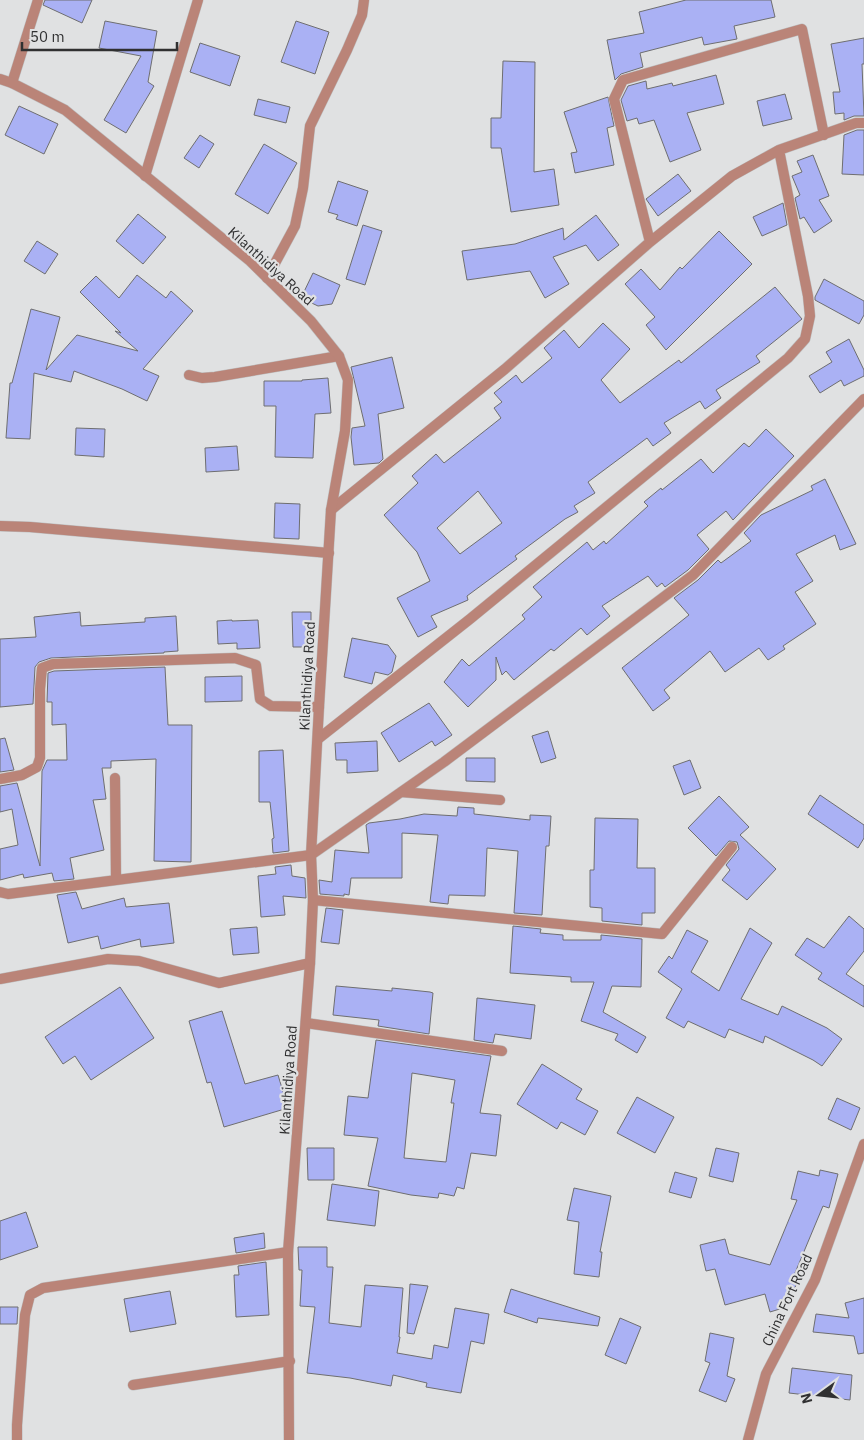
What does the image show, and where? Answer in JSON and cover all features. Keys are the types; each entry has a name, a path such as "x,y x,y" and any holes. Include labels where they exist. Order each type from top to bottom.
{"street":[{"path":"12,83 38,0"},
{"path":"145,176 198,0"},
{"path":"267,278 295,226 303,188 310,126 347,50 362,14 364,0"},
{"path":"650,242 614,99 624,80 802,30 824,135"},
{"name":"Kilanthidiya Road","path":"0,79 12,83 65,110 250,262 311,321 339,356 348,380 345,431 331,510 311,855 313,900 310,963 288,1252 289,1440"},
{"path":"331,510 505,369 650,242 732,176 779,150 856,122 864,123"},
{"path":"318,738 470,619 788,358 805,339 810,316 808,296 779,150"},
{"path":"188,375 202,378 215,377 339,356"},
{"path":"0,892 8,894 311,855 444,762 693,575 864,399"},
{"path":"0,526 30,526 329,553"},
{"path":"0,779 22,775 37,767 40,758 40,689 42,668 53,664 235,658 256,665 260,699 270,706 319,707"},
{"path":"115,778 116,879"},
{"path":"401,792 500,800"},
{"path":"313,900 662,934 732,847"},
{"path":"0,979 108,959 139,961 206,981 219,983 310,963"},
{"path":"306,1023 502,1052"},
{"name":"China Fort Road","path":"748,1440 766,1374 814,1280 864,1144"},
{"path":"17,1440 25,1315 30,1295 43,1288 288,1252"},
{"path":"133,1385 290,1361"}],"building":[{"path":"45,0 92,0 82,23 43,5"},
{"path":"686,0 771,0 775,17 734,26 737,39 704,45 702,37 640,53 643,67 621,74 615,80 607,40 644,33 639,12"},
{"path":"105,21 157,31 148,82 154,86 126,133 104,120 141,56 99,48"},
{"path":"296,21 329,32 315,74 281,62"},
{"path":"864,38 864,64 862,64 864,116 854,116 844,120 844,113 835,114 833,92 840,92 831,44"},
{"path":"200,43 240,56 230,86 190,72"},
{"path":"503,61 535,62 534,172 554,169 559,205 511,212 501,148 491,148 491,118 501,118"},
{"path":"716,75 724,104 687,113 701,150 670,162 654,120 639,124 637,118 627,121 621,100 628,86 646,81 647,89 672,83 673,86"},
{"path":"785,94 792,119 763,126 757,101"},
{"path":"608,97 614,126 607,128 614,165 575,173 571,153 577,152 564,112"},
{"path":"258,99 290,107 286,123 254,115"},
{"path":"19,106 58,124 44,154 5,135"},
{"path":"857,130 864,130 864,175 842,174 844,135"},
{"path":"200,135 214,144 199,168 184,158"},
{"path":"264,144 297,163 268,214 235,194"},
{"path":"813,155 829,196 819,200 832,221 814,233 804,217 800,219 795,198 800,195 792,176 802,172 797,161"},
{"path":"678,174 691,191 658,216 646,199"},
{"path":"338,181 368,191 357,226 336,219 338,215 328,212"},
{"path":"783,203 787,225 762,236 753,217"},
{"path":"138,214 166,237 143,264 116,241"},
{"path":"596,215 619,245 598,261 586,245 553,257 569,284 545,298 530,271 467,280 462,251 515,244 563,228 564,240"},
{"path":"363,225 382,231 365,285 346,279"},
{"path":"719,231 752,264 666,350 646,325 655,317 625,284 641,269 660,290 680,267 682,269"},
{"path":"37,241 58,254 45,274 24,261"},
{"path":"313,273 340,285 332,304 318,306 301,298"},
{"path":"137,275 166,298 171,291 193,311 143,369 159,376 147,401 122,389 74,371 71,382 34,373 30,439 6,438 10,383 12,383 31,309 60,317 46,370 77,335 138,351 115,331 121,333 80,292 96,276 119,298"},
{"path":"824,279 864,301 864,315 859,324 815,300"},
{"path":"775,287 802,319 756,356 760,362 716,390 721,398 705,409 700,401 664,423 671,433 653,446 647,438 588,482 595,493 574,506 578,512 565,519 515,556 517,559 467,596 468,600 431,616 437,627 418,637 397,598 430,581 417,552 384,515 418,483 412,476 436,454 444,463 501,418 494,408 502,402 494,393 516,375 522,383 552,358 544,348 564,330 579,348 603,323 630,349 601,380 620,403 679,360 681,363","holes":["478,491 502,523 460,554 437,528"]},
{"path":"849,339 864,370 864,376 844,386 841,380 820,393 809,376 832,362 826,352"},
{"path":"392,357 404,408 378,414 383,459 379,463 354,465 352,428 365,426 351,367"},
{"path":"328,378 331,413 315,414 313,458 275,457 276,406 264,406 264,381 302,381"},
{"path":"76,428 105,429 104,457 75,455"},
{"path":"766,429 794,456 733,520 726,511 697,535 709,549 688,570 665,587 662,583 657,587 648,576 602,606 610,616 587,635 581,628 554,651 551,649 514,680 506,671 502,675 496,657 496,680 468,707 444,682 462,659 469,666 525,619 522,615 542,597 533,587 587,542 593,550 604,541 606,544 648,506 644,502 701,459 713,473 744,443 749,447"},
{"path":"237,446 239,470 206,472 205,448"},
{"path":"825,479 856,544 840,550 835,535 796,554 813,581 795,592 816,624 783,646 785,649 768,660 759,648 725,672 710,651 664,690 670,698 653,711 622,668 689,615 674,598 698,580 718,560 721,563 751,541 744,533 761,515 813,490 811,486"},
{"path":"275,503 300,504 299,539 274,538"},
{"path":"80,612 81,626 145,622 145,618 176,616 178,651 51,658 39,662 35,667 33,704 0,707 0,639 36,637 34,617"},
{"path":"292,612 311,612 311,647 293,647"},
{"path":"258,620 260,648 237,649 237,643 218,644 217,621"},
{"path":"352,638 388,645 396,656 392,672 388,675 375,672 372,684 344,677"},
{"path":"165,667 168,725 192,725 191,862 154,861 156,759 111,761 111,768 102,768 106,799 93,800 104,850 70,858 74,879 54,881 52,873 24,878 23,874 0,880 0,849 18,845 12,809 0,812 0,786 17,783 40,866 42,771 47,760 67,760 66,724 52,725 52,702 47,702 48,673 54,671"},
{"path":"242,676 242,701 205,702 205,677"},
{"path":"429,703 452,735 435,746 432,741 399,762 381,733"},
{"path":"548,731 556,758 541,763 532,736"},
{"path":"5,738 14,770 0,772 0,739"},
{"path":"377,741 378,771 347,773 347,760 336,760 335,743"},
{"path":"283,750 289,851 273,853 272,839 274,838 270,802 259,802 259,751"},
{"path":"466,758 495,758 495,782 466,781"},
{"path":"690,760 701,788 684,795 673,766"},
{"path":"820,795 864,825 864,838 858,848 808,814"},
{"path":"719,796 749,827 740,835 776,869 747,900 722,880 730,870 726,865 739,849 737,842 729,841 716,856 688,828"},
{"path":"458,807 474,808 474,814 530,820 530,815 551,816 549,846 546,846 542,915 514,913 518,851 487,848 485,896 449,895 448,904 430,902 438,835 402,833 402,878 351,878 349,895 320,894 319,880 332,882 335,850 369,853 366,825 369,823 424,814 457,816"},
{"path":"595,818 638,819 637,868 655,868 655,913 642,913 642,925 602,921 602,908 590,907 590,870 594,870"},
{"path":"291,865 292,876 305,878 306,898 283,896 285,915 261,917 258,876 276,874 275,867"},
{"path":"76,892 82,909 124,898 126,907 169,903 174,943 141,947 140,939 101,949 98,936 68,943 57,895"},
{"path":"326,908 343,910 339,944 321,942"},
{"path":"849,916 864,929 864,951 846,974 864,986 864,1007 818,979 822,973 795,955 807,938 824,948"},
{"path":"513,926 541,929 540,933 563,935 563,940 601,940 601,935 642,939 641,987 612,986 603,1012 646,1037 637,1053 615,1040 618,1034 581,1021 594,982 571,982 571,977 510,973"},
{"path":"257,927 259,953 233,955 230,929"},
{"path":"750,928 772,943 741,999 778,1015 782,1006 827,1028 842,1039 822,1066 765,1036 763,1043 729,1029 725,1038 688,1021 684,1028 666,1018 682,989 658,972 669,956 672,959 687,930 708,941 691,972 719,991"},
{"path":"336,986 392,991 392,988 433,993 429,1034 378,1026 379,1020 333,1015"},
{"path":"120,987 154,1038 91,1080 75,1056 63,1064 45,1037"},
{"path":"477,998 535,1005 531,1039 495,1034 493,1043 474,1040"},
{"path":"222,1011 245,1084 278,1075 288,1108 224,1127 211,1082 207,1083 189,1021"},
{"path":"376,1040 491,1056 480,1113 501,1115 496,1156 471,1153 464,1189 457,1187 454,1196 439,1193 438,1198 411,1195 368,1186 378,1138 344,1135 348,1096 368,1098","holes":["412,1073 455,1080 451,1103 454,1103 446,1162 404,1158"]},
{"path":"542,1064 582,1089 576,1099 598,1111 585,1135 561,1122 557,1129 517,1104"},
{"path":"637,1097 674,1117 655,1153 617,1133"},
{"path":"837,1098 860,1108 851,1130 828,1119"},
{"path":"307,1148 334,1148 334,1180 308,1180"},
{"path":"716,1148 739,1153 733,1182 709,1176"},
{"path":"820,1170 838,1174 829,1208 823,1206 795,1273 802,1275 783,1308 770,1312 765,1294 725,1305 715,1269 706,1271 700,1245 725,1239 729,1254 770,1265 797,1200 791,1199 798,1171 819,1176"},
{"path":"675,1172 697,1178 691,1198 669,1192"},
{"path":"332,1184 379,1191 375,1226 327,1220"},
{"path":"574,1188 611,1196 600,1252 602,1252 599,1277 574,1274 579,1222 567,1220"},
{"path":"26,1212 38,1247 0,1260 0,1221"},
{"path":"264,1233 265,1248 236,1253 234,1238"},
{"path":"298,1247 327,1247 327,1267 333,1267 329,1323 361,1327 365,1285 403,1288 400,1337 397,1353 432,1359 434,1345 448,1348 455,1308 489,1314 484,1344 471,1341 461,1393 426,1387 427,1383 393,1375 391,1386 350,1378 307,1373 315,1307 300,1306 302,1270 299,1270"},
{"path":"266,1262 269,1315 236,1317 234,1275 239,1275 238,1266"},
{"path":"410,1284 428,1286 414,1334 407,1333"},
{"path":"511,1289 600,1317 598,1326 538,1318 537,1323 504,1312"},
{"path":"170,1291 176,1324 130,1332 124,1299"},
{"path":"864,1298 864,1353 858,1354 854,1336 813,1332 816,1314 849,1318 845,1303"},
{"path":"0,1307 18,1307 17,1324 0,1324"},
{"path":"620,1318 641,1327 626,1364 605,1355"},
{"path":"710,1333 734,1338 727,1376 735,1379 726,1402 699,1391 710,1363 705,1361"},
{"path":"792,1368 852,1375 850,1400 789,1393"}]}
